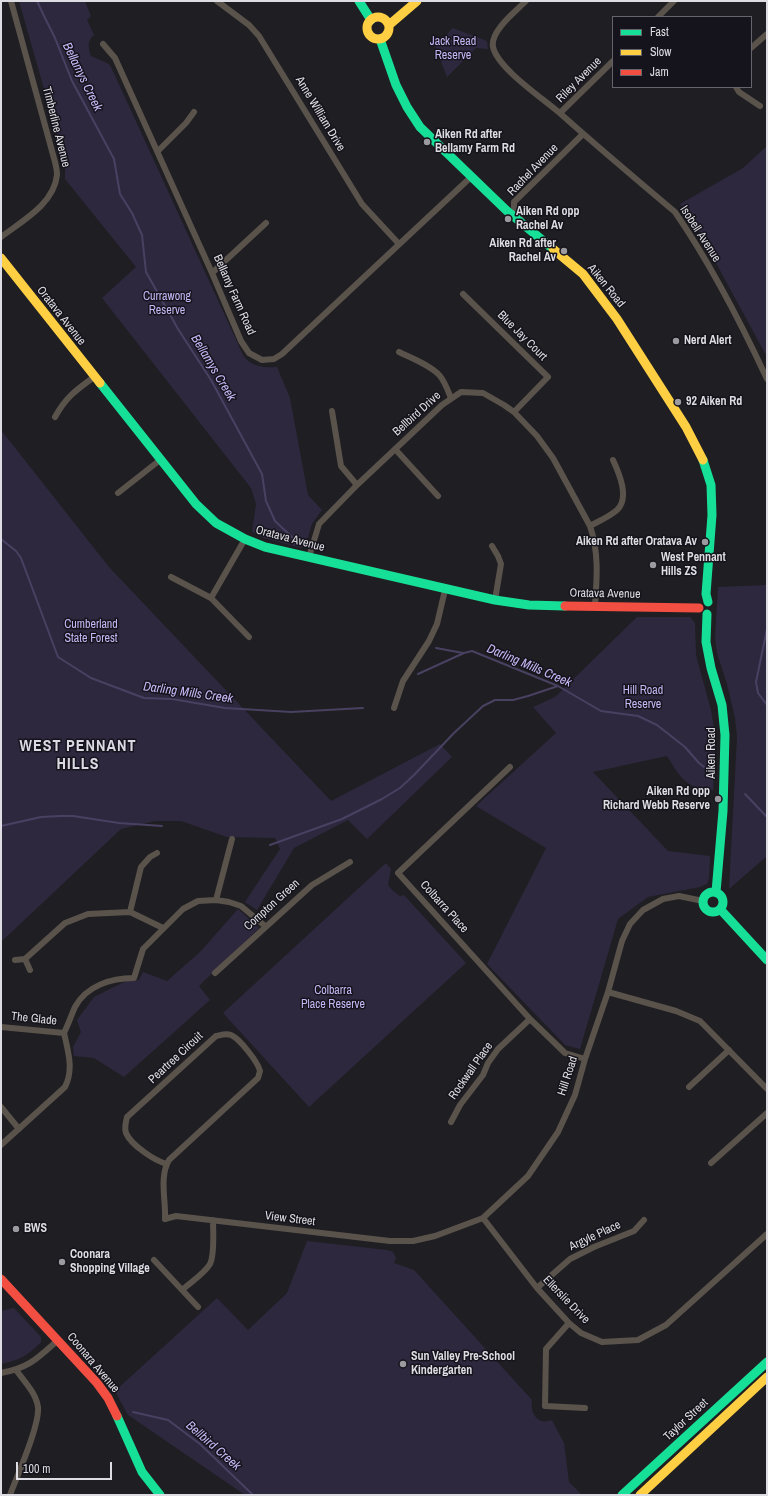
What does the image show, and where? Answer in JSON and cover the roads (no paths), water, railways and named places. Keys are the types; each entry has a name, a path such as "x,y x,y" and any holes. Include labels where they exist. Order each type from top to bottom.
{"street":[{"name":"Timberline Avenue","path":"1,237 44,204 54,186 57,175 55,162 11,1"},
{"name":"Anne William Drive","path":"217,1 249,25 259,36 362,204 398,244"},
{"path":"359,1 371,20"},
{"path":"389,25 417,1"},
{"name":"Isobell Avenue","path":"526,1 500,28 495,36 493,45 496,55 513,75 560,113 675,212 689,233 748,337 767,379"},
{"path":"659,16 674,1"},
{"path":"375,17 380,17 387,21 389,25 387,35 380,39 372,37 367,26 371,20 375,17"},
{"path":"752,47 767,34"},
{"name":"Aiken Road","path":"380,39 384,54 410,116 471,177 524,225 583,274 596,290 645,361 686,427 699,451 709,476 712,494 712,515 706,594 708,602"},
{"name":"Bellamy Farm Road","path":"103,44 115,58 158,151 241,341 249,353 262,360 274,360 282,354 471,177"},
{"name":"Riley Avenue","path":"560,113 612,62"},
{"path":"737,88 739,92 760,106"},
{"path":"158,151 186,123 194,112"},
{"name":"Rachel Avenue","path":"524,225 516,212 514,202 583,134"},
{"path":"212,273 266,223"},
{"name":"Oratava Avenue","path":"1,258 186,492 216,523 245,540 265,547 445,590 495,600 524,604 699,608"},
{"name":"Blue Jay Court","path":"463,294 548,377 514,412"},
{"path":"399,352 418,360 439,374 452,398"},
{"path":"55,417 63,402 94,377"},
{"name":"Bellbird Drive","path":"309,557 319,524 394,449 442,405 461,392 483,393 514,412 537,436 553,458 590,526 597,553 595,605"},
{"path":"332,411 341,466 357,485"},
{"path":"394,449 438,496"},
{"path":"118,493 160,460"},
{"path":"590,526 618,509 623,496 622,480 613,460"},
{"path":"211,598 245,540"},
{"path":"492,546 498,556 500,564 495,600"},
{"path":"171,577 211,598 249,636"},
{"path":"394,708 403,681 429,641 437,624 445,590"},
{"path":"708,602 712,609 707,614 701,613 699,608 702,603 708,602"},
{"name":"Aiken Road","path":"707,614 706,647 721,704 725,736 722,822 716,892"},
{"name":"Colbarra Place","path":"510,767 398,873 530,1019 565,1053 585,1059"},
{"path":"216,900 232,839"},
{"path":"130,912 141,867 150,857 157,853"},
{"name":"Compton Green","path":"215,973 265,926 312,885 341,866 350,862"},
{"path":"710,892 716,892 719,894 723,901 720,909 714,912 707,910 703,905 703,901 706,894 710,892"},
{"name":"Hill Road","path":"413,1241 435,1236 483,1218 528,1176 558,1132 575,1095 625,933 637,916 652,904 663,899 679,896 703,901"},
{"path":"1,1146 65,1087 69,1080 71,1067 64,1033 76,1006 89,990 108,981 134,978 143,949 182,909 198,901 216,900 229,902 241,906 265,926"},
{"path":"720,909 767,960"},
{"path":"15,960 25,960 65,923 88,914 130,912 163,928"},
{"path":"25,960 30,970"},
{"path":"608,992 676,1012 700,1021 767,1088"},
{"name":"Rockwall Place","path":"451,1122 460,1105 483,1075 488,1063 498,1049 530,1019"},
{"name":"The Glade","path":"1,1027 64,1033"},
{"name":"Peartree Circuit","path":"227,1034 232,1035 259,1065 260,1071 258,1078 169,1160 167,1164 158,1162 130,1139 126,1132 125,1125 127,1117 216,1036 227,1034"},
{"path":"688,1087 729,1050"},
{"path":"1,1107 19,1129"},
{"path":"711,1163 767,1113"},
{"name":"View Street","path":"167,1164 165,1167 164,1190 166,1204 165,1219 176,1216 382,1240 413,1241"},
{"name":"Ellerslie Drive","path":"483,1218 537,1288 569,1323 581,1333 602,1342 638,1340 666,1325 767,1234"},
{"path":"182,1290 210,1263 212,1255 213,1220"},
{"name":"Argyle Place","path":"537,1288 570,1259 594,1247 634,1231 644,1220"},
{"path":"154,1260 198,1307"},
{"name":"Coonara Avenue","path":"1,1278 97,1383 108,1398 142,1472 160,1495"},
{"path":"569,1323 546,1349 545,1406 585,1408"},
{"path":"1,1373 16,1370 32,1362 58,1340"},
{"name":"Taylor Street","path":"622,1495 767,1362"},
{"path":"10,1495 37,1422 38,1406 32,1391 16,1370"},
{"name":"Taylor Street","path":"640,1495 767,1377"}],"waterway":[{"name":"Bellamys Creek","path":"37,1 55,38 72,81 114,159 120,194 132,213 142,235 146,272 178,329 211,380 262,474 266,501 275,521 293,538 295,544"},
{"name":"Darling Mills Creek","path":"1,539 16,551 21,558 58,657 91,678 144,698 172,699 225,708 291,712 363,708"},
{"path":"767,629 756,682 758,693 767,705"},
{"name":"Bellamys Creek","path":"436,648 463,653"},
{"name":"Darling Mills Creek","path":"418,674 464,653 472,651 558,686 601,711 638,716 657,725 685,747 699,763 709,771"},
{"path":"270,845 342,819 382,799 400,788 483,706 495,700 513,700 558,686"},
{"name":"Darling Mills Creek","path":"745,794 767,817"},
{"path":"1,826 41,817 60,816 73,816 119,823 162,826"},
{"name":"Bellbird Creek","path":"133,1412 168,1420 200,1444 253,1495"}],"place":[{"name":"Aiken Rd after Bellamy Farm Rd","path":"427,142"},
{"name":"Aiken Rd opp Rachel Av","path":"508,219"},
{"name":"Aiken Rd after Rachel Av","path":"564,251"},
{"name":"Nerd Alert","path":"676,341"},
{"name":"92 Aiken Rd","path":"678,402"},
{"name":"Aiken Rd after Oratava Av","path":"705,542"},
{"name":"West Pennant Hills ZS","path":"653,565"},
{"name":"Aiken Rd opp Richard Webb Reserve","path":"718,799"},
{"name":"BWS","path":"16,1229"},
{"name":"Coonara Shopping Village","path":"62,1262"},
{"name":"Sun Valley Pre-School Kindergarten","path":"403,1364"}],"district":[{"name":"WEST PENNANT HILLS","path":"78,756"}],"park label":[{"name":"Jack Read Reserve","path":"453,49"},
{"name":"Currawong Reserve","path":"167,304"},
{"name":"Cumberland State Forest","path":"91,632"},
{"name":"Hill Road Reserve","path":"643,698"},
{"name":"Colbarra Place Reserve","path":"333,998"}]}
